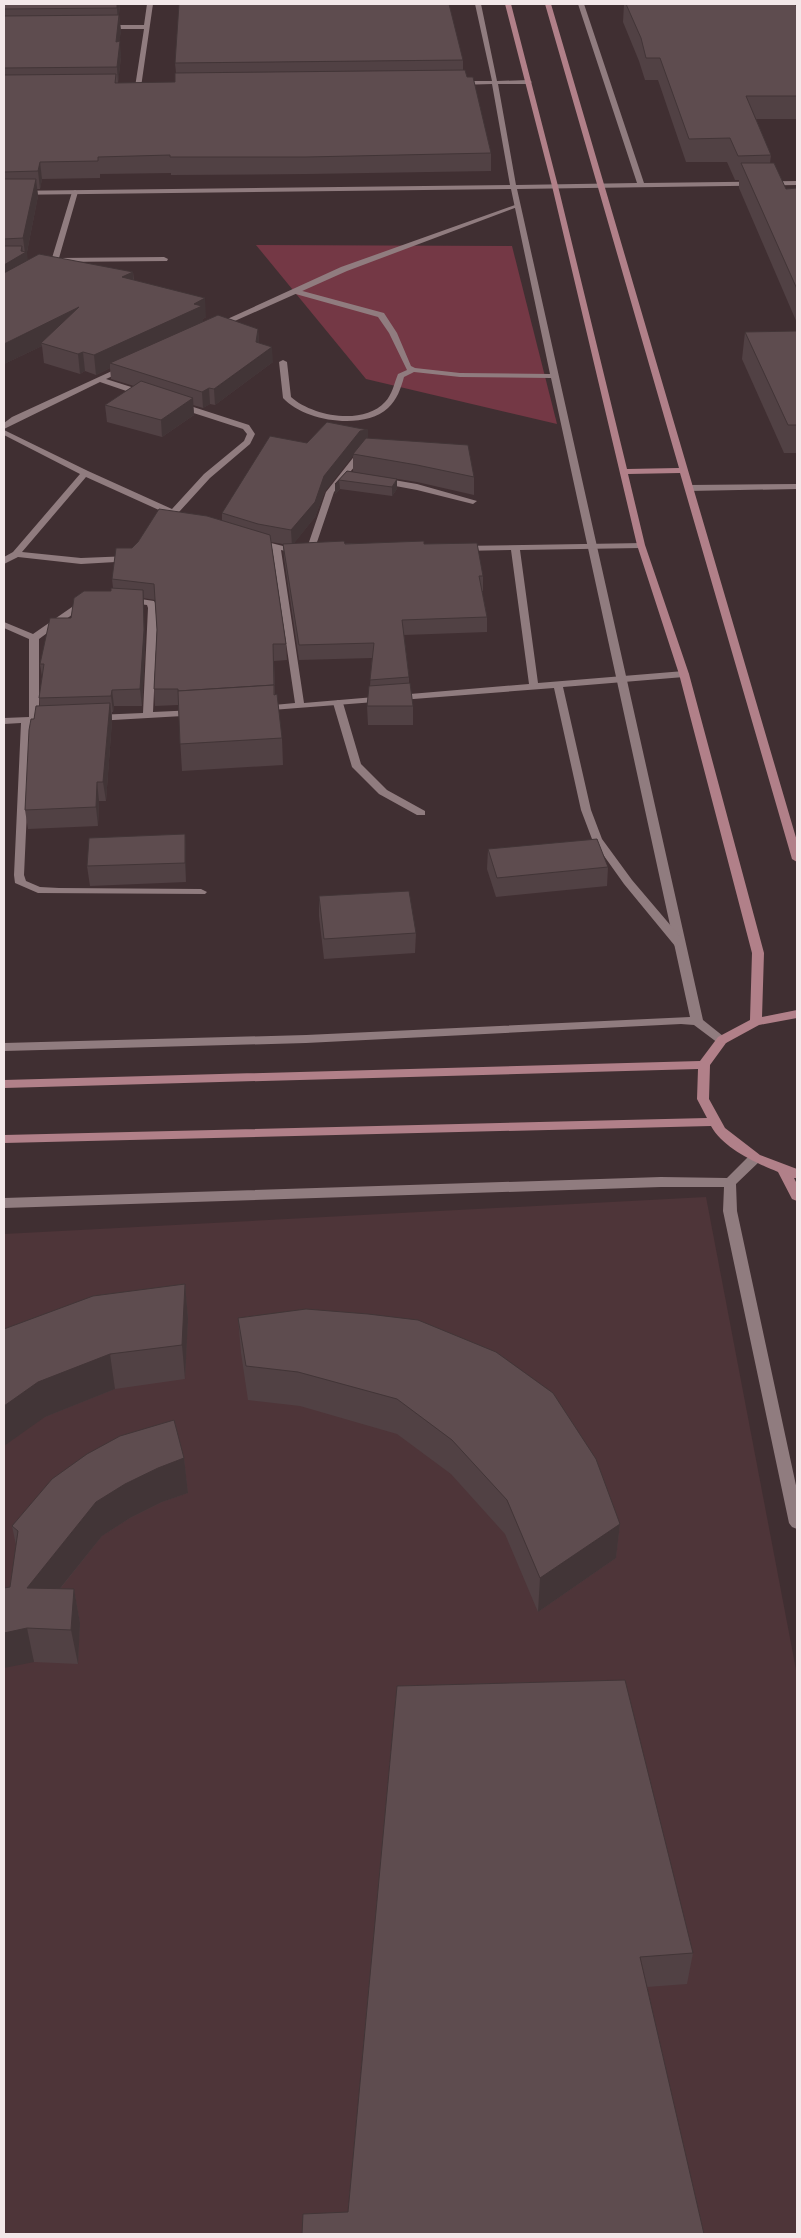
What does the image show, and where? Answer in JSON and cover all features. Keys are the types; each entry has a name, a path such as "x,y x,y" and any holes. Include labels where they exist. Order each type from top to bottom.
{"street":[{"path":"138,86 150,4"},
{"path":"478,4 495,83 517,206 696,1022"},
{"path":"508,4 556,186 641,545 684,674 758,953 756,1022"},
{"path":"548,4 797,859"},
{"path":"581,4 641,185"},
{"path":"99,27 147,27"},
{"path":"450,83 529,82"},
{"path":"128,87 148,86"},
{"path":"4,193 797,183"},
{"path":"38,270 55,260 76,192"},
{"path":"208,329 344,270 517,206"},
{"path":"46,260 164,259"},
{"path":"295,291 381,315 393,333 408,367 413,370 460,374 555,376"},
{"path":"283,362 287,398 300,409 324,416 363,418 383,409 395,395 401,376 413,370"},
{"path":"4,427 16,419 132,363"},
{"path":"99,379 154,397"},
{"path":"173,403 246,427 251,434 247,442 207,476 173,513"},
{"path":"4,415 16,419"},
{"path":"4,432 161,512 173,513 191,520"},
{"path":"310,551 330,492 350,476 365,449"},
{"path":"624,472 684,470"},
{"path":"4,561 16,554 85,473"},
{"path":"372,480 417,487 473,501"},
{"path":"689,488 797,486"},
{"path":"246,539 276,547 320,551"},
{"path":"446,548 641,545"},
{"path":"276,547 300,706"},
{"path":"514,547 534,687"},
{"path":"16,554 81,561 119,561 133,558 135,555"},
{"path":"34,638 81,603 93,598"},
{"path":"119,599 151,603 148,716"},
{"path":"4,625 34,638"},
{"path":"34,638 19,875 21,884 38,890 59,891 201,892"},
{"path":"253,710 684,674"},
{"path":"558,685 586,810 597,839 628,882 679,943"},
{"path":"338,703 356,765 383,792 421,813"},
{"path":"82,718 205,713"},
{"path":"4,721 53,719"},
{"path":"797,1014 756,1022 722,1040 704,1065 703,1099 720,1131 755,1158 791,1172 797,1196"},
{"path":"4,1047 306,1039 681,1020 696,1022 722,1040"},
{"path":"4,1084 704,1065"},
{"path":"4,1139 715,1122"},
{"path":"755,1158 730,1183 730,1211 797,1523"},
{"path":"4,1202 661,1182 730,1183"}],"shaded area":[{"path":"256,245 512,246 557,424 366,379"},
{"path":"706,1197 797,1675 797,2234 4,2234 4,1234"}],"building":[{"path":"4,4 117,4 117,8 4,9"},
{"path":"179,4 449,4 463,60 175,63"},
{"path":"626,4 795,4 797,7 797,96 746,96 771,155 738,156 730,138 689,139 660,58 646,58 641,38"},
{"path":"119,15 116,42 120,41 117,67 4,68 4,16"},
{"path":"465,70 467,77 473,77 491,153 306,157 170,157 170,155 98,157 98,161 40,162 38,171 4,172 4,75 116,74 115,83 175,82 175,73"},
{"path":"741,163 774,163 786,189 797,188 797,289"},
{"path":"4,179 36,179 23,238 4,239"},
{"path":"4,246 22,246 21,251 26,252 4,265"},
{"path":"39,254 133,272 122,277 205,298 194,304 202,306 94,355 83,352 78,354 41,343 79,307 4,344 4,273"},
{"path":"218,315 258,329 256,342 272,347 214,389 209,388 202,392 110,363"},
{"path":"797,331 797,425 788,425 745,332"},
{"path":"141,381 193,398 161,420 105,405"},
{"path":"327,422 368,430 360,431 324,476 315,502 291,530 258,524 222,513 270,436 307,443"},
{"path":"366,438 468,445 474,477 353,454"},
{"path":"347,471 397,479 392,487 339,480 335,484"},
{"path":"159,509 207,516 270,535 286,644 273,644 274,685 178,691 178,689 154,689 157,630 154,584 112,579 116,548 132,548 138,542"},
{"path":"344,541 345,544 424,541 424,544 477,543 483,576 479,576 487,617 402,620 409,677 370,680 374,643 299,645 283,544"},
{"path":"111,588 143,590 144,630 140,689 112,690 111,696 39,698 44,664 40,664 50,618 71,618 74,598 84,591 111,591"},
{"path":"410,683 413,706 367,706 369,686"},
{"path":"274,685 274,695 277,694 282,738 180,744 178,691"},
{"path":"110,703 103,782 97,782 96,807 25,810 29,730 31,719 34,719 36,706"},
{"path":"185,834 185,863 87,866 89,838"},
{"path":"597,839 608,867 497,878 488,849"},
{"path":"409,891 416,933 324,939 319,896"},
{"path":"185,1284 182,1345 110,1354 38,1382 4,1406 4,1329 93,1296"},
{"path":"306,1309 418,1320 496,1352 553,1393 596,1459 620,1524 540,1578 507,1500 452,1440 397,1399 298,1372 246,1366 238,1318"},
{"path":"174,1420 184,1458 125,1484 96,1502 27,1588 74,1589 71,1630 27,1628 4,1633 4,1588 10,1587 18,1531 12,1526 52,1479 87,1454 120,1436"},
{"path":"625,1680 693,1953 640,1957 704,2234 302,2234 303,2214 348,2212 397,1686"}]}
